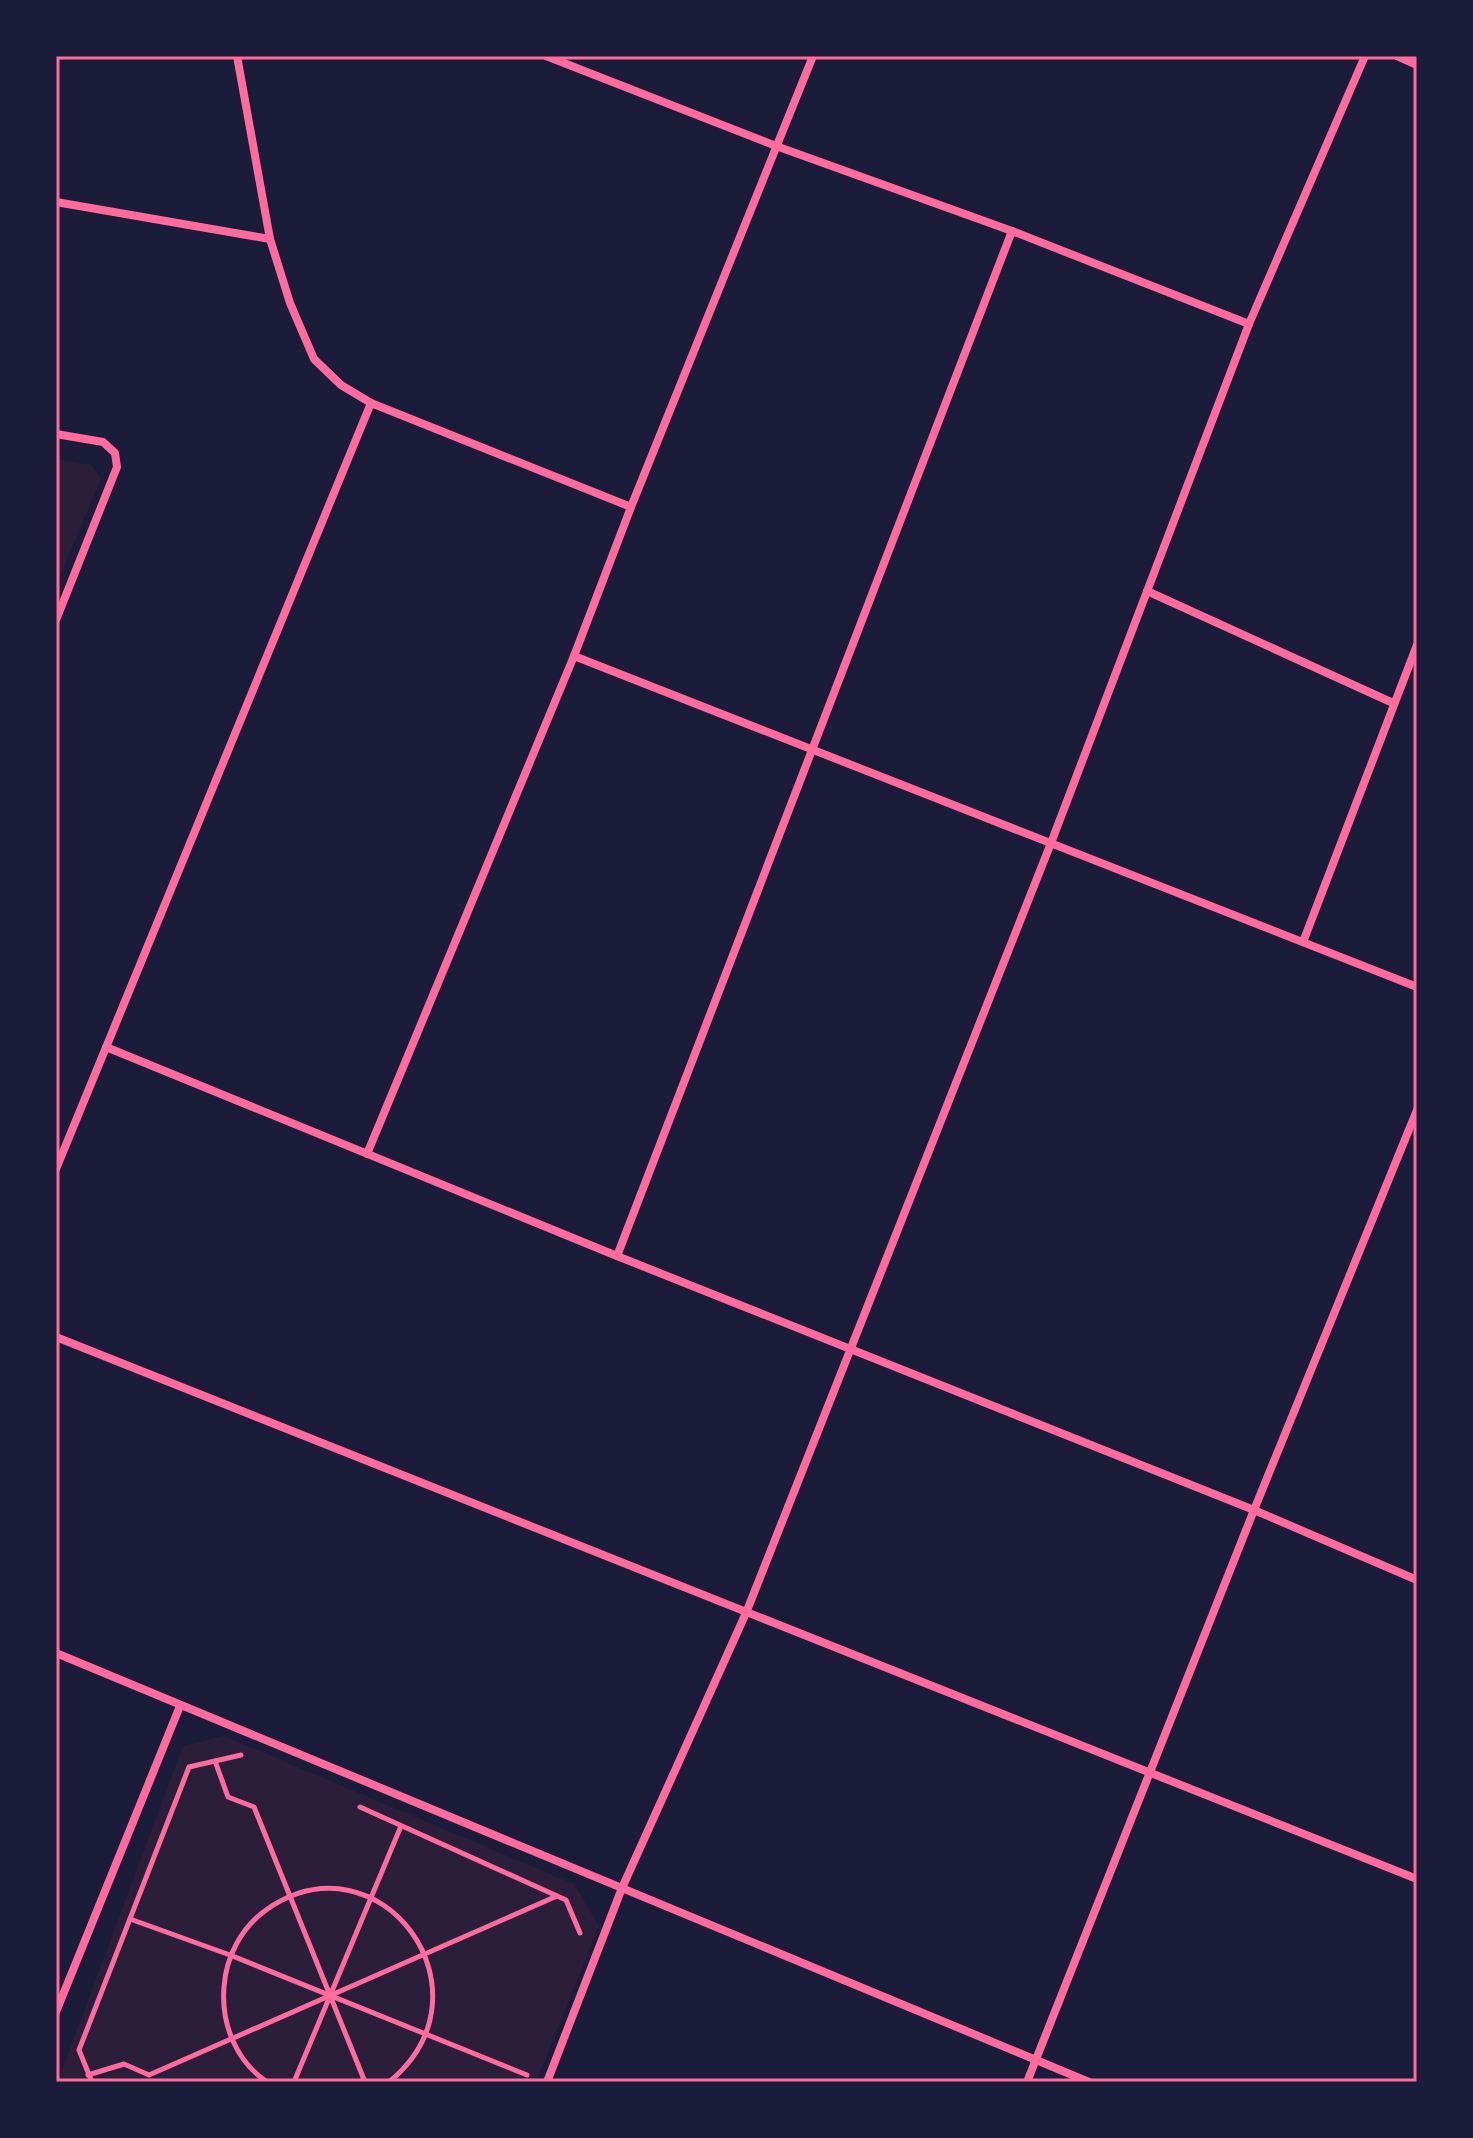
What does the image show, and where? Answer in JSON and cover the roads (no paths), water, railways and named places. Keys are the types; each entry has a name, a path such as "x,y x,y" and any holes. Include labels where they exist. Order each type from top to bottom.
{"street":[{"path":"237,56 270,239 290,303 314,359 341,385 371,403 631,507"},
{"path":"546,56 776,146 1012,231 1249,324"},
{"path":"367,1154 574,656 813,56"},
{"path":"547,2082 622,1888 746,1613 1051,843 1249,324 1365,56"},
{"path":"1397,56 1417,65"},
{"path":"56,202 270,239"},
{"path":"617,1256 1012,231"},
{"path":"56,1169 371,403"},
{"path":"56,434 103,442 115,453 117,467 56,620"},
{"path":"1147,591 1393,703"},
{"path":"1303,942 1417,645"},
{"path":"574,656 1417,987"},
{"path":"106,1047 617,1256 1254,1510 1417,1580"},
{"path":"1027,2082 1417,1110"},
{"path":"56,1337 1417,1879"},
{"path":"56,1653 1089,2082"},
{"path":"56,2012 180,1706"}]}
